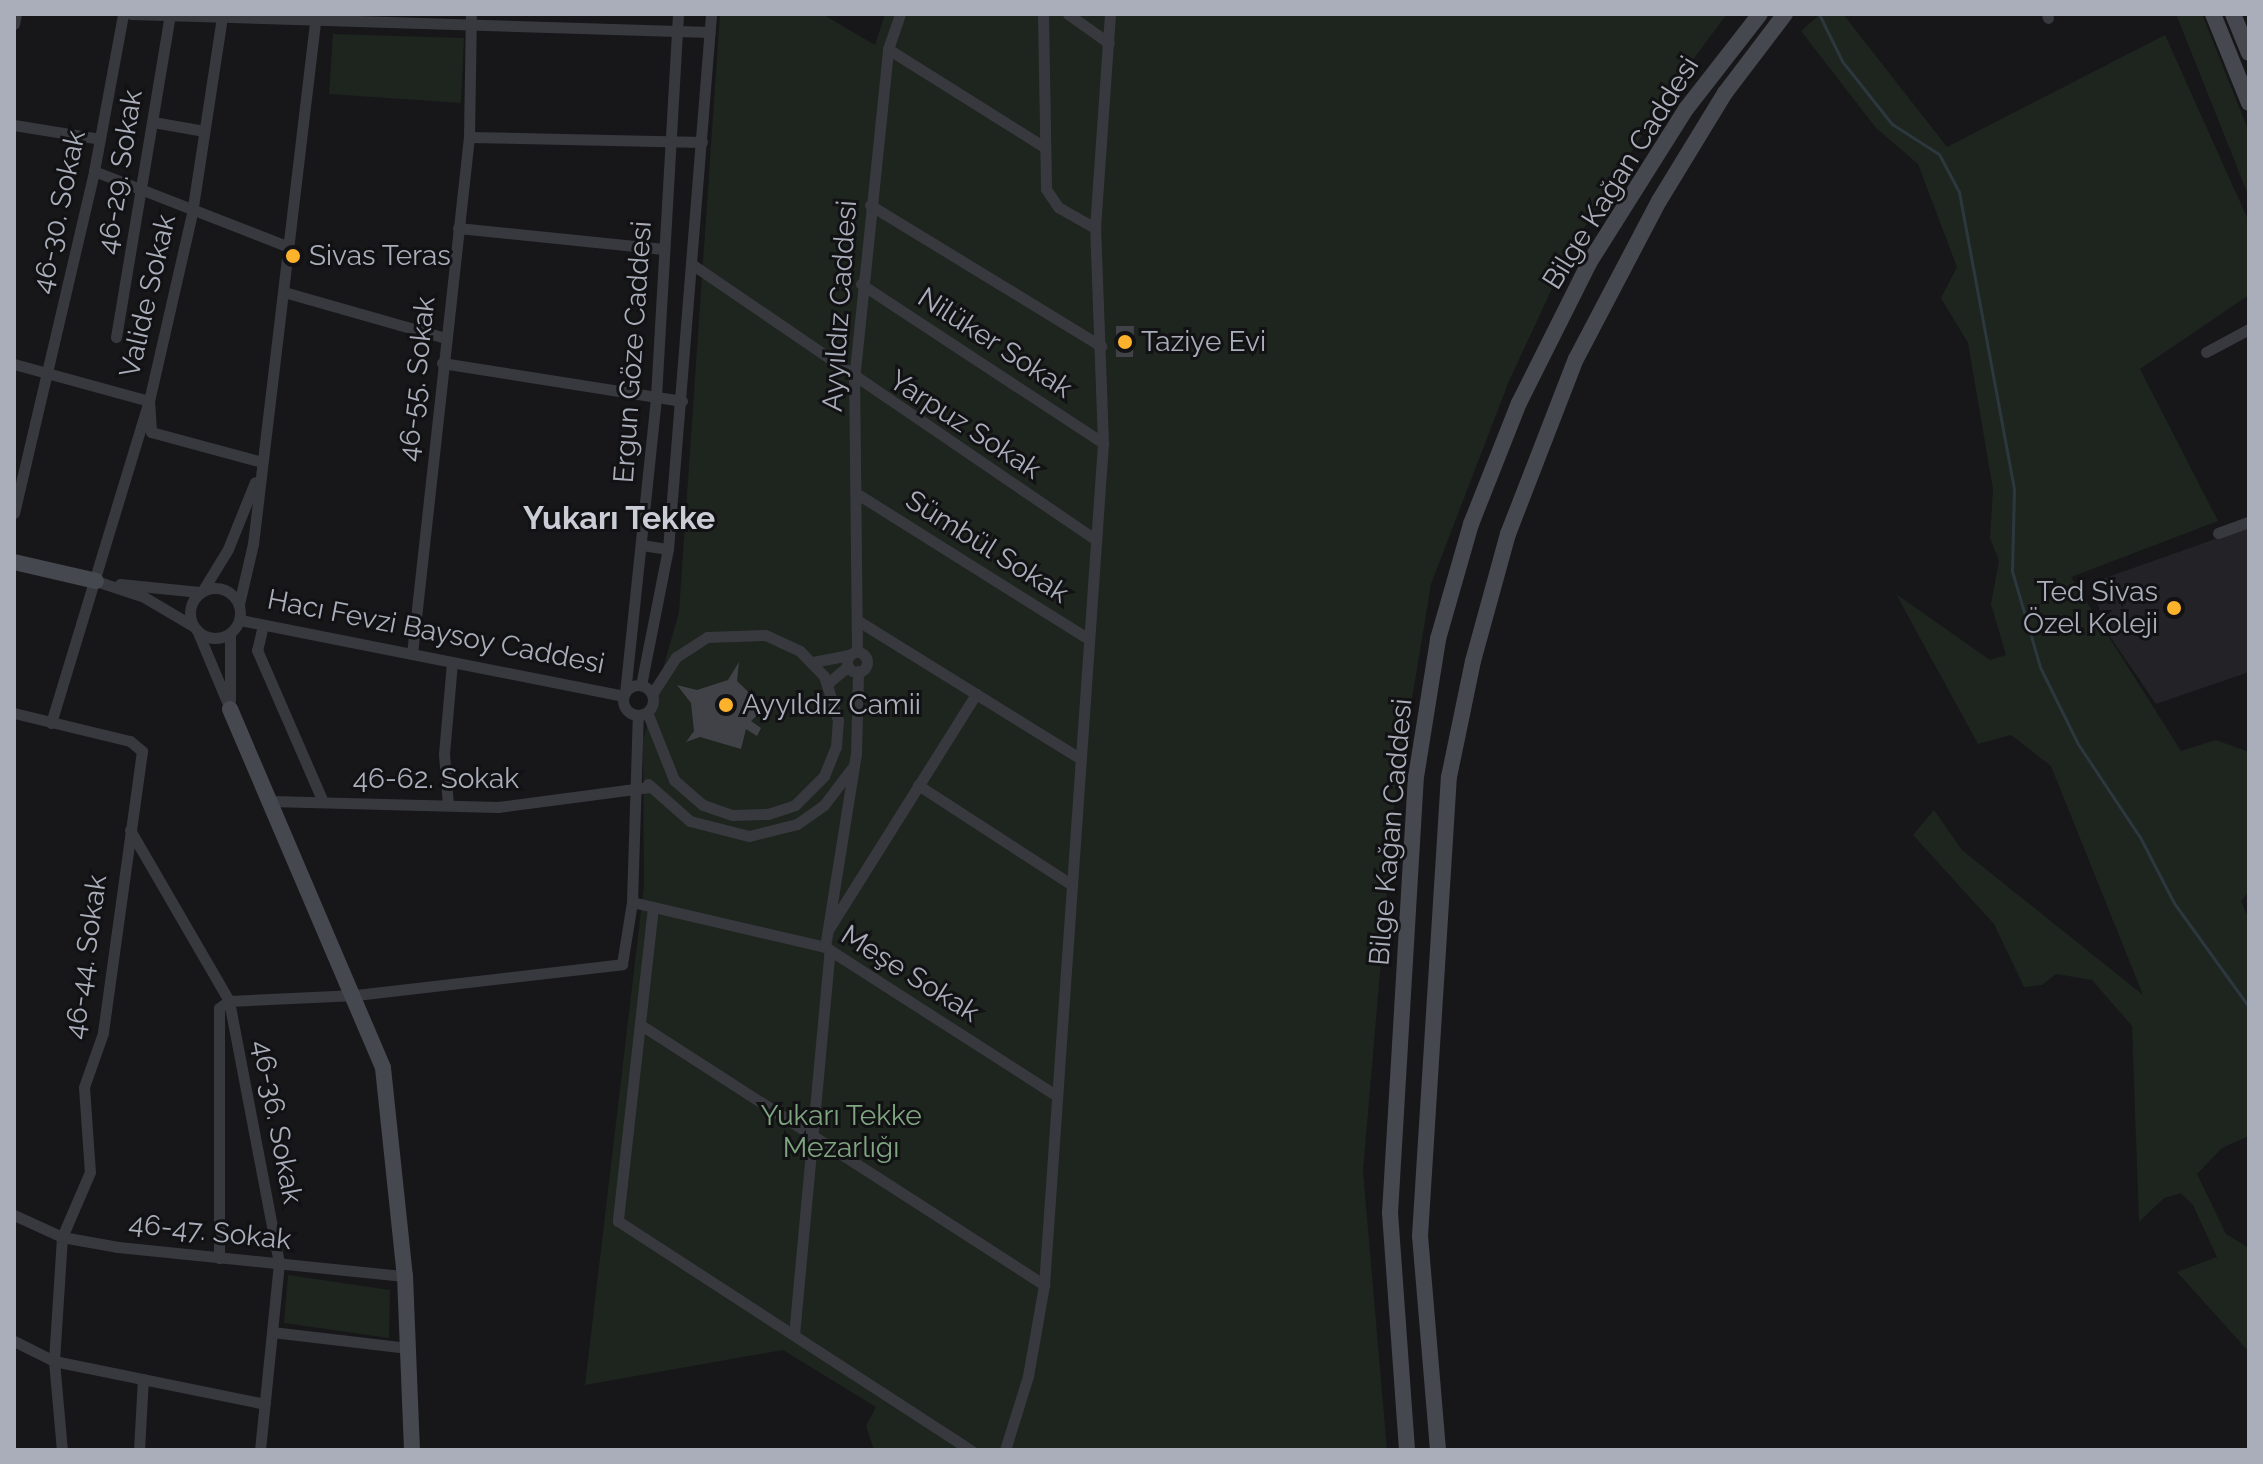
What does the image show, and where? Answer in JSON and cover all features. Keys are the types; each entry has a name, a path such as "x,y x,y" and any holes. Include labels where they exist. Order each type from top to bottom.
{"main road":[{"name":"Bilge Kağan Caddesi","path":"1407,1450 1390,1213 1416,777 1438,639 1471,524 1514,416 1589,263 1686,109 1760,14"},
{"name":"Bilge Kağan Caddesi","path":"1438,1450 1420,1236 1449,777 1473,661 1508,534 1576,359 1659,201 1725,93 1785,14"},
{"path":"2213,14 2249,103"},
{"path":"2233,14 2249,53"},
{"path":"14,562 96,581"},
{"path":"230,709 356,995 383,1068 405,1276 412,1450"}],"street":[{"path":"14,22 16,14"},
{"name":"46-30. Sokak","path":"14,513 94,171 123,14"},
{"path":"137,14 494,19 710,32"},
{"name":"Ergun Göze Caddesi","path":"624,694 656,396 678,14"},
{"name":"Ergun Göze Caddesi","path":"641,685 668,549 711,14"},
{"name":"Ayyıldız Caddesi","path":"794,1335 828,930 854,765 853,661 860,622 854,380 861,284 888,49 900,14"},
{"path":"1043,14 1044,147 1050,199 1095,228"},
{"path":"1068,14 1109,43"},
{"path":"1005,1450 1028,1376 1044,1285 1103,443 1095,228 1110,14"},
{"name":"46-29. Sokak","path":"116,337 169,16"},
{"name":"Valide Sokak","path":"51,723 149,401 192,213 222,16"},
{"path":"96,581 144,597 213,638 230,633 240,620 239,604 262,462 316,17"},
{"name":"46-55. Sokak","path":"412,654 469,137 472,19"},
{"path":"888,49 1044,147"},
{"path":"153,122 204,131"},
{"path":"14,125 100,139"},
{"path":"469,137 702,142"},
{"path":"94,171 192,213 289,247"},
{"path":"870,205 1101,346"},
{"path":"458,228 664,249"},
{"name":"Yarpuz Sokak","path":"693,265 854,380 1096,540"},
{"name":"Nilüker Sokak","path":"861,284 1103,443"},
{"path":"284,292 445,338"},
{"path":"2206,352 2249,329"},
{"path":"442,363 682,401"},
{"path":"14,364 149,401 151,432 262,462"},
{"path":"230,709 195,628 190,608 235,535 262,462"},
{"name":"Sümbül Sokak","path":"859,495 1089,639"},
{"path":"2218,533 2249,522"},
{"path":"642,545 668,549"},
{"path":"639,572 663,575"},
{"path":"96,581 201,591 225,589 239,604"},
{"name":"Hacı Fevzi Baysoy Caddesi","path":"240,620 624,694"},
{"path":"860,622 1081,759"},
{"path":"263,625 257,650 323,802"},
{"path":"219,1258 219,1008 229,1001 356,995 622,964 632,902 635,765 642,713 676,657 722,632 782,640 811,661 828,683 838,720 830,765 806,795 768,814 719,812 681,789 642,713 625,708 624,694 641,685 652,694"},
{"path":"230,633 230,709"},
{"path":"811,661 853,661"},
{"path":"828,683 853,661"},
{"path":"448,805 444,754 452,662"},
{"path":"828,930 976,694"},
{"path":"14,713 51,723"},
{"name":"46-44. Sokak","path":"51,723 130,741 142,751 103,1033 84,1087 90,1172 62,1237 54,1361 62,1450"},
{"path":"635,765 650,787 690,821 749,836 797,824 824,805 854,765"},
{"path":"918,785 1072,885"},
{"name":"46-62. Sokak","path":"270,801 498,807 650,787"},
{"name":"46-36. Sokak","path":"129,829 229,1001 279,1263 260,1450"},
{"name":"Meşe Sokak","path":"632,902 828,949 1057,1096"},
{"path":"653,907 618,1221 971,1450"},
{"path":"641,1025 1044,1285"},
{"name":"46-47. Sokak","path":"14,1215 62,1237 219,1258 405,1276"},
{"path":"272,1332 408,1348"},
{"path":"14,1341 54,1361 265,1404"},
{"path":"139,1450 143,1379"}],"shaded area":[{"name":"Ted Sivas Özel Koleji","path":"2249,527 2249,672 2156,704 2107,632 2091,583"}],"green space":[{"name":"Yukarı Tekke Mezarlığı","path":"720,14 822,14 875,45 885,14 1727,14 1671,89 1569,252 1509,381 1431,584 1394,808 1363,1171 1387,1450 874,1450 866,1426 876,1407 783,1350 585,1385 644,886 643,740 679,612"},
{"path":"1820,14 1843,14 1947,147 2165,35 2249,222 2249,295 2140,369 2218,521 2071,577 2181,751 2216,740 2249,752 2249,891 2241,901 2249,920 2249,1136 2222,1148 2197,1174 2226,1234 2249,1248 2249,1352 2177,1272 2217,1257 2193,1205 2181,1193 2164,1198 2139,1222 2132,1026 2092,980 2056,974 2042,985 2024,987 1994,924 1913,835 1934,810 1962,850 2143,995 2051,766 2011,735 1978,744 1896,594 1990,660 2006,655 1991,604 1999,561 1990,538 1993,489 1968,343 1941,298 1957,267 1918,164 1876,128 1801,31"},
{"path":"2176,14 2202,14 2249,132 2249,197"},
{"path":"333,34 464,38 461,103 329,94"},
{"path":"288,1275 390,1290 389,1338 284,1323"}],"building":[{"name":"Taziye Evi","path":"1116,326 1134,326 1133,357 1116,357"},
{"name":"Ayyıldız Camii","path":"739,662 737,681 765,708 751,721 761,728 757,736 746,729 741,749 700,737 686,742 694,731 691,703 677,685 697,690 728,680"}],"waterway":[{"path":"1819,14 1842,61 1892,124 1939,154 1959,192 2014,489 2012,571 2040,667 2078,744 2141,839 2174,903 2249,1007"}],"place":[{"name":"Sivas Teras","path":"293,256"},
{"name":"Taziye Evi","path":"1125,342"},
{"name":"Ted Sivas Özel Koleji","path":"2174,608"},
{"name":"Ayyıldız Camii","path":"726,705"}],"district":[{"name":"Yukarı Tekke","path":"619,518"}]}
